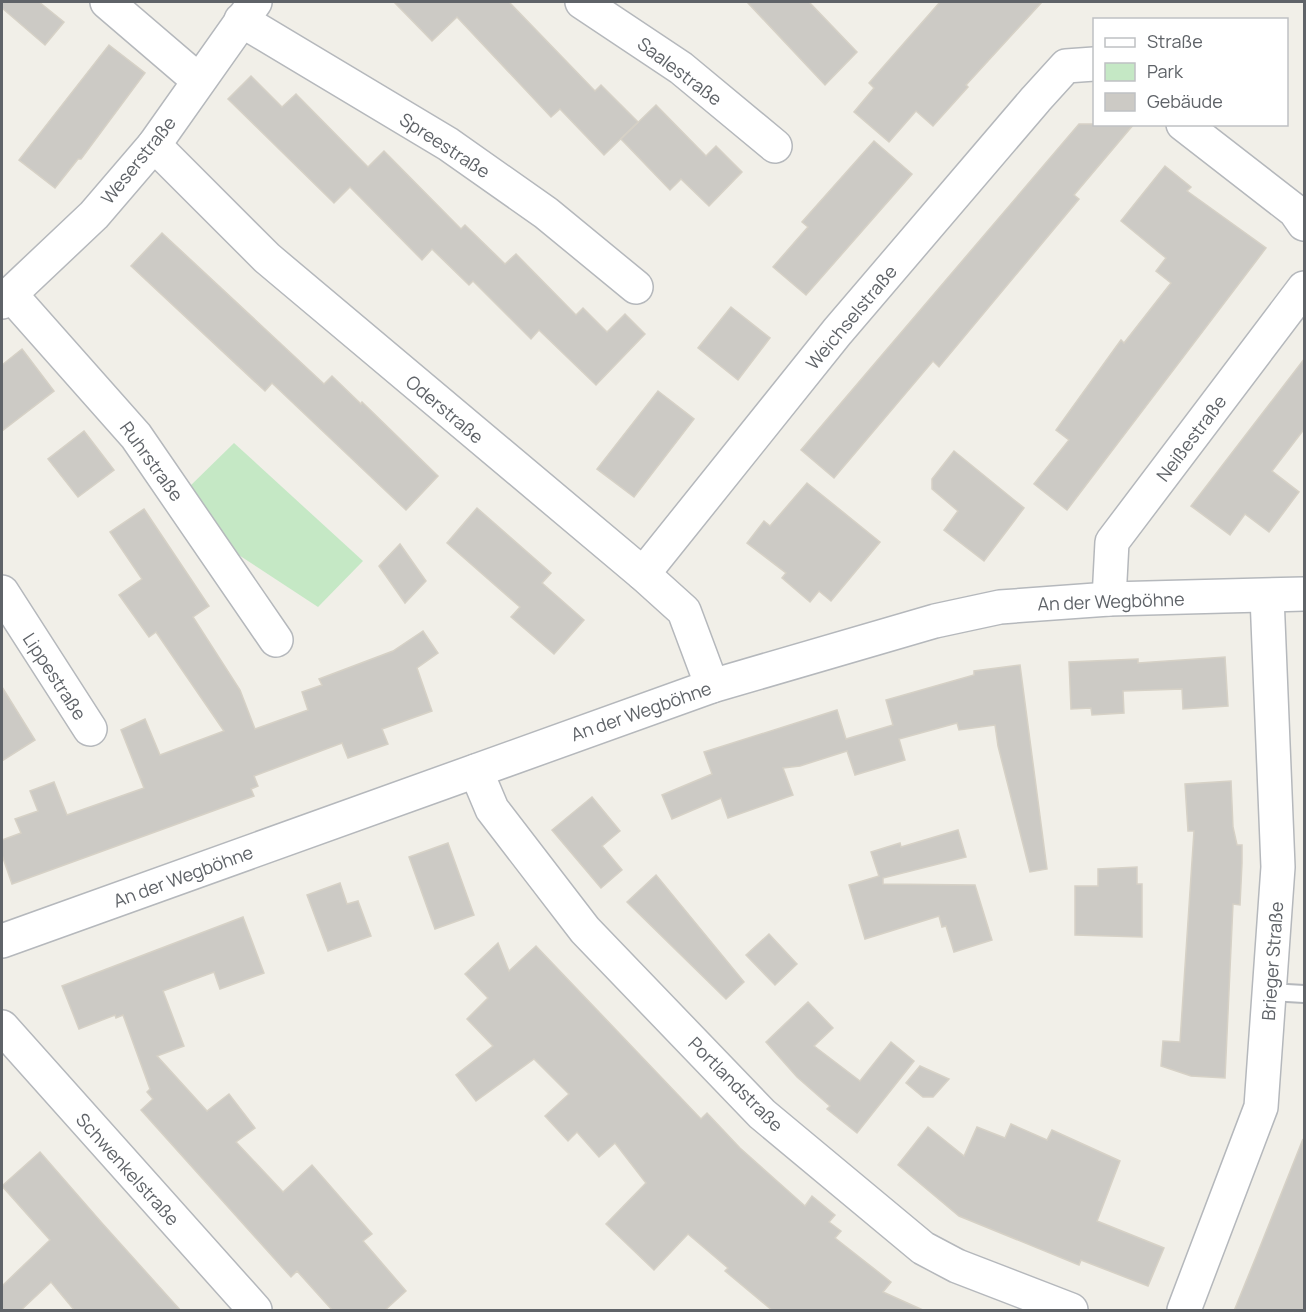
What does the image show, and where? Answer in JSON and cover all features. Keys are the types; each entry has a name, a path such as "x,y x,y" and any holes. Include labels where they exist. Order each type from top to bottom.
{"street":[{"path":"107,2 198,80"},
{"name":"Saalestraße","path":"582,2 681,68 775,146"},
{"name":"Weserstraße","path":"6,299 94,215 154,145 248,11"},
{"name":"Spreestraße","path":"248,11 448,144 546,213 636,287"},
{"name":"Weichselstraße","path":"643,574 837,332 1080,65"},
{"path":"1187,126 1295,211 1305,224"},
{"name":"Oderstraße","path":"154,145 267,258 684,611 712,686"},
{"name":"Neißestraße","path":"1109,599 1112,542 1305,288"},
{"name":"Ruhrstraße","path":"6,299 136,436 276,640"},
{"name":"Lippestraße","path":"2,592 90,729"},
{"name":"An der Wegböhne","path":"2,941 712,686 934,621 1000,607 1109,599 1305,594"},
{"name":"Brieger Straße","path":"1184,1311 1262,1107 1278,867 1267,596"},
{"name":"Portlandstraße","path":"476,771 492,809 585,930 762,1114 923,1248 957,1266 1071,1311"},
{"name":"Schwenkelstraße","path":"2,1027 255,1311"}],"lane":[{"path":"1269,992 1305,994"}],"green space":[{"path":"234,443 363,561 318,607 228,548 187,489"}],"building":[{"path":"2,2 39,2 64,22 45,45 2,8"},
{"path":"394,2 509,2 595,91 601,85 638,122 604,155 560,109 551,117 457,17 432,41"},
{"path":"747,2 809,2 857,52 825,85"},
{"path":"940,2 1042,2 966,85 968,87 933,126 916,111 889,142 854,112 874,88 869,83"},
{"path":"109,45 145,73 81,159 78,159 55,188 19,160"},
{"path":"251,76 282,107 296,94 368,167 384,151 461,229 465,225 505,264 516,254 576,315 583,308 607,332 625,314 645,334 596,385 539,330 531,339 473,281 469,285 432,249 422,260 350,187 334,203 228,99"},
{"path":"656,105 706,156 716,146 742,172 709,206 681,179 670,190 621,139"},
{"path":"1079,124 1132,126 1074,195 1079,199 939,367 933,361 834,478 801,450"},
{"path":"874,141 912,174 806,295 773,267 808,227 802,222"},
{"path":"1165,166 1191,187 1187,191 1266,248 1067,510 1034,484 1069,440 1056,430 1121,340 1124,343 1171,283 1156,271 1166,258 1121,221"},
{"path":"162,233 324,384 332,376 438,476 406,510 272,383 265,391 131,266"},
{"path":"731,307 770,338 738,380 698,348"},
{"path":"22,349 54,391 2,431 2,365"},
{"path":"1305,358 1305,428 1272,471 1299,492 1269,532 1245,514 1230,535 1191,506"},
{"path":"658,391 694,419 634,497 597,469"},
{"path":"84,431 114,470 78,497 48,459"},
{"path":"954,451 1024,508 984,561 944,530 958,511 932,489 932,479"},
{"path":"807,483 880,542 831,601 819,591 810,602 782,578 786,573 747,543 764,521 770,526"},
{"path":"477,508 551,573 542,583 584,620 554,654 511,617 520,607 447,543"},
{"path":"144,509 209,606 193,617 240,690 255,729 308,710 302,692 322,685 319,679 393,651 423,631 438,653 417,668 432,711 382,729 388,744 348,758 342,743 254,776 258,786 251,789 254,796 12,884 2,855 2,840 21,833 15,819 38,811 30,791 54,782 67,815 144,788 121,730 145,719 160,755 224,731 156,632 149,637 119,595 142,579 110,532"},
{"path":"400,544 426,581 405,603 379,566"},
{"path":"1225,657 1228,706 1183,709 1182,689 1123,691 1124,713 1092,715 1091,708 1071,709 1069,662 1138,659 1138,663"},
{"path":"1020,665 1047,869 1030,872 998,746 995,725 959,730 957,723 899,739 905,760 855,775 847,751 800,766 783,768 793,795 728,818 721,798 672,819 662,795 712,774 704,752 837,710 846,739 893,725 886,700 974,675 974,671"},
{"path":"2,687 35,740 2,761"},
{"path":"1231,781 1233,827 1237,845 1242,845 1242,863 1240,905 1233,904 1225,1078 1191,1076 1161,1066 1163,1041 1180,1042 1194,831 1188,831 1185,784"},
{"path":"592,797 620,831 602,846 622,870 601,888 552,830"},
{"path":"958,830 966,857 883,878 883,884 975,885 992,940 954,952 946,926 942,927 939,916 865,939 849,885 879,876 871,852 900,843 901,847"},
{"path":"448,843 474,915 435,929 409,857"},
{"path":"1137,867 1137,884 1142,884 1142,937 1075,935 1075,886 1098,886 1098,869"},
{"path":"656,875 744,982 726,999 627,902"},
{"path":"340,883 347,904 358,901 371,936 328,951 307,895"},
{"path":"243,917 264,973 220,989 214,972 163,991 184,1046 157,1056 207,1111 229,1094 255,1128 236,1142 283,1192 312,1165 372,1234 363,1241 406,1291 384,1311 333,1311 297,1271 291,1277 141,1110 153,1099 147,1092 150,1089 123,1015 116,1018 115,1015 79,1029 62,986"},
{"path":"769,934 797,964 775,985 746,955"},
{"path":"498,943 509,971 536,946 701,1119 707,1113 740,1148 805,1206 812,1196 835,1215 829,1222 841,1231 835,1238 891,1282 883,1292 925,1311 773,1311 725,1271 728,1268 688,1234 654,1270 606,1224 646,1183 615,1143 599,1157 577,1132 568,1141 545,1116 569,1094 534,1059 476,1101 456,1075 493,1046 467,1019 488,998 465,974"},
{"path":"808,1002 833,1028 814,1046 860,1081 891,1042 914,1061 857,1133 827,1109 830,1106 797,1077 766,1042"},
{"path":"920,1066 949,1079 933,1097 923,1097 906,1083"},
{"path":"1011,1124 1047,1140 1052,1130 1120,1161 1097,1221 1164,1248 1148,1286 1081,1260 1079,1265 959,1216 898,1165 928,1127 964,1156 977,1127 1005,1138"},
{"path":"1303,1139 1305,1311 1234,1311 1258,1252"},
{"path":"40,1152 181,1311 75,1311 51,1282 20,1311 2,1311 2,1286 50,1240 2,1186"}]}
